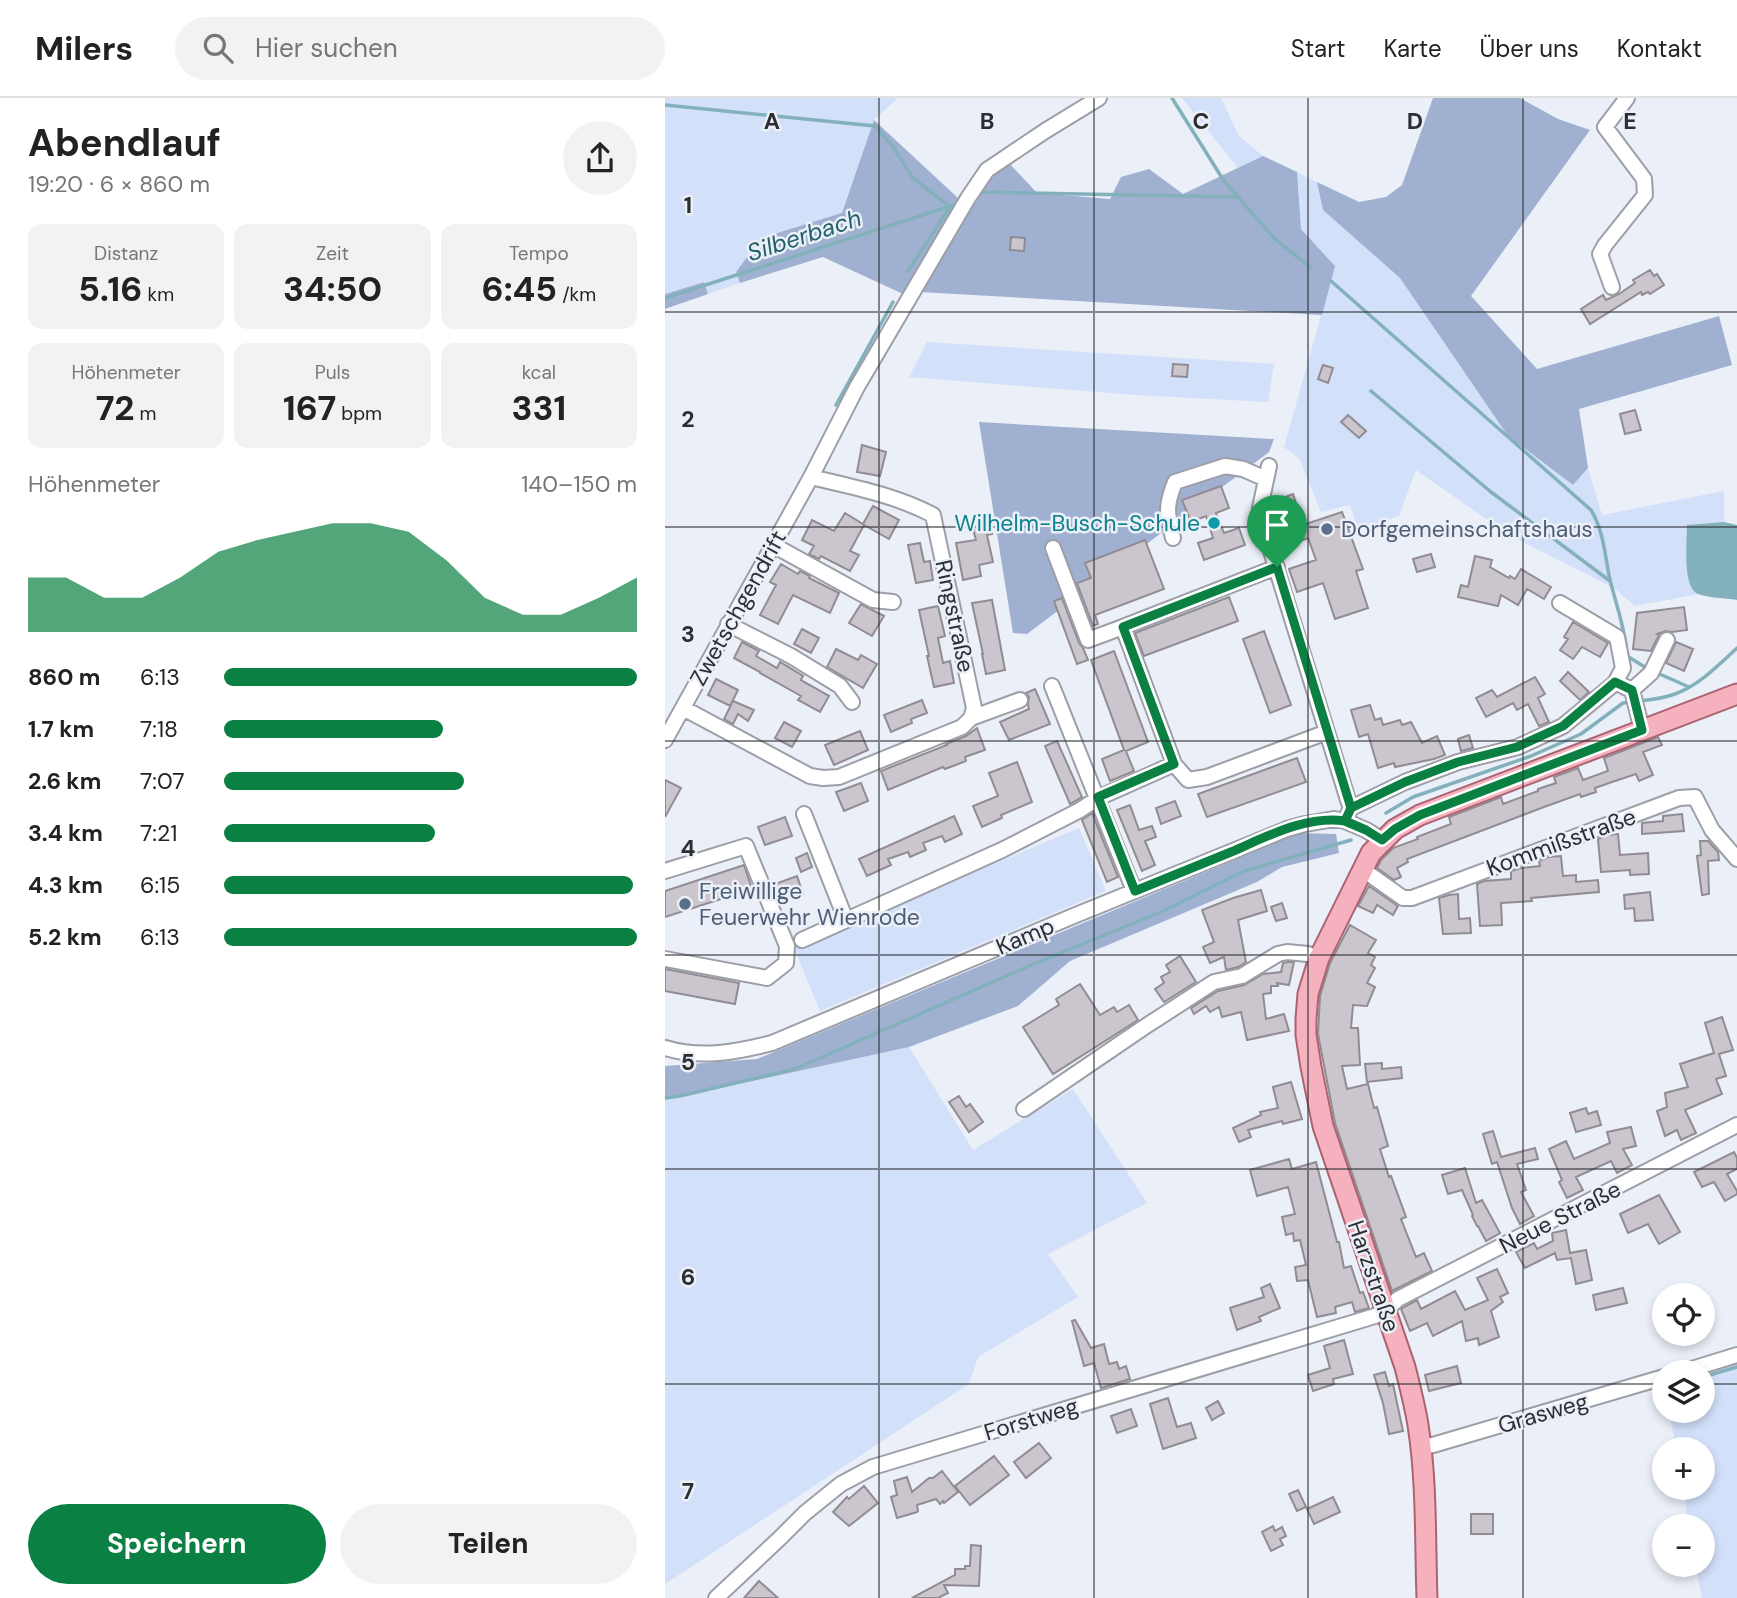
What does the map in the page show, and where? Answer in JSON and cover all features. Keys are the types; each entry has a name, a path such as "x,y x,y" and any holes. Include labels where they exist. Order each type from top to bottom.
{"main road":[{"name":"Harzstraße","path":"1427,1598 1421,1447 1414,1405 1386,1310 1323,1126 1317,1100 1306,1018 1308,994 1319,958 1370,853 1395,829 1420,815 1639,721 1737,694"}],"street":[{"name":"Zwetschgendrift","path":"665,740 811,477 857,387 968,198 987,170 1099,98"},
{"path":"1612,287 1600,254 1644,195 1644,179 1605,127 1627,98"},
{"path":"1173,538 1168,500 1175,482 1225,466 1268,472 1260,508 1263,525 1327,732 1348,814 1405,782 1458,762 1517,747 1563,726 1615,682 1623,668 1618,637 1560,603"},
{"name":"Ringstraße","path":"811,477 875,492 911,504 933,515 974,708 971,718"},
{"path":"773,545 873,600 893,602"},
{"path":"1053,548 1088,640 1277,567"},
{"path":"728,624 791,656 840,686 852,702"},
{"path":"1123,627 1174,764 1188,780 1207,777 1327,732"},
{"path":"1632,692 1653,669 1667,640"},
{"path":"1615,682 1632,692 1639,721"},
{"path":"1052,686 1135,891"},
{"path":"684,708 810,776 823,778 839,777 962,727 971,718 1020,700"},
{"path":"802,940 1002,850 1080,810 1098,797 1174,764"},
{"name":"Kommißstraße","path":"1362,869 1403,898 1412,898 1679,798 1695,797 1713,830 1737,859"},
{"path":"804,814 846,920"},
{"name":"Kamp","path":"665,1048 714,1055 772,1043 1287,829 1348,814 1382,840"},
{"path":"665,871 746,846 787,946 786,963 767,978 665,959"},
{"path":"1024,1109 1214,982 1242,976 1287,951 1319,958"},
{"name":"Neue Straße","path":"1386,1310 1398,1299 1737,1125"},
{"name":"Forstweg","path":"716,1598 805,1513 841,1484 873,1467 1375,1317 1386,1310"},
{"path":"1715,1362 1737,1355"},
{"name":"Grasweg","path":"1421,1447 1652,1381"}],"shaded area":[{"path":"665,98 898,98 874,120 842,214 761,238 736,272 740,283 708,294 703,282 665,294"},
{"path":"1182,98 1221,98 1239,136 1263,156 1238,168"},
{"path":"1433,98 1520,98 1558,119 1590,130 1471,296 1537,369 1719,316 1732,365 1579,409 1588,468 1573,485 1508,436 1400,278 1323,210 1317,182 1359,202 1386,197 1402,185"},
{"path":"874,120 958,198 903,294 823,257 740,283 736,272 761,238 842,213"},
{"path":"1263,156 1297,172 1301,229 1335,266 1322,315 920,292 984,185 1008,162 1037,193 1110,199 1121,177 1149,169 1183,194"},
{"path":"1297,172 1317,182 1324,210 1400,278 1508,436 1573,485 1588,468 1602,515 1724,491 1724,522 1687,525 1692,589 1699,594 1635,606 1614,588 1509,535 1416,470 1399,516 1358,530 1350,505 1321,512 1299,458 1284,447 1335,266 1301,229"},
{"path":"704,282 708,294 665,309 665,294"},
{"path":"927,342 1274,364 1268,402 1135,395 909,377"},
{"path":"979,422 1274,439 1269,452 1027,634 1013,633"},
{"path":"1724,522 1737,525 1737,600 1698,594 1693,590 1687,573 1687,525"},
{"path":"1079,828 1106,891 820,1011 794,948"},
{"path":"1299,833 1336,834 1339,853 1282,867 1257,882 1070,961 1018,1006 909,1047 665,1100 665,1066 757,1059"},
{"path":"909,1047 973,1150 1073,1089 1147,1203 1048,1254 1078,1297 978,1357 969,1384 665,1584 665,1100"},
{"path":"1737,1364 1737,1598 1702,1598 1698,1577 1715,1577 1715,1514 1687,1514 1685,1500 1715,1500 1715,1437 1674,1437 1671,1423 1715,1423 1715,1370"}],"building":[{"path":"1011,237 1025,238 1024,251 1010,250"},
{"path":"1650,270 1654,276 1657,274 1664,285 1650,294 1648,292 1642,295 1641,292 1590,324 1581,309 1603,295 1606,300 1619,294 1635,283 1633,280"},
{"path":"1173,364 1188,365 1187,377 1172,376"},
{"path":"1323,365 1333,368 1328,383 1318,379"},
{"path":"1635,410 1641,430 1625,434 1620,414"},
{"path":"1348,415 1366,431 1359,438 1341,422"},
{"path":"862,445 886,452 880,476 857,472"},
{"name":"Wilhelm-Busch-Schule","path":"1221,486 1229,508 1216,513 1224,533 1239,528 1245,545 1204,560 1198,543 1213,538 1206,516 1191,522 1182,500"},
{"path":"1293,494 1303,525 1342,512 1363,569 1356,571 1368,608 1335,619 1323,583 1297,592 1289,569 1316,560 1308,538 1290,545 1275,501"},
{"path":"873,506 899,520 889,539 864,525 850,551 859,555 850,571 821,556 819,559 809,554 814,546 802,540 812,520 834,531 845,513 863,524"},
{"path":"989,523 992,534 987,535 993,562 979,565 981,576 963,580 956,543 976,540 972,526"},
{"path":"1145,540 1164,589 1095,615 1098,624 1093,626 1077,583 1091,578 1085,563"},
{"path":"920,543 924,562 930,561 933,580 916,583 908,545"},
{"path":"1431,554 1435,567 1417,572 1413,559"},
{"path":"1475,556 1492,560 1490,567 1509,578 1510,576 1515,579 1521,569 1551,587 1544,599 1527,589 1518,605 1501,595 1498,606 1458,597 1461,585 1468,587"},
{"path":"781,564 798,574 800,571 810,576 809,578 839,593 830,613 793,595 778,624 760,615 776,585 770,582"},
{"path":"1229,597 1238,621 1144,656 1135,633"},
{"path":"1062,598 1088,660 1077,664 1054,601"},
{"path":"992,600 1005,670 986,674 972,603"},
{"path":"861,604 884,616 872,636 849,623"},
{"path":"938,606 945,636 938,638 943,663 950,661 954,683 934,687 919,610"},
{"path":"1684,607 1687,630 1657,634 1659,635 1651,651 1633,649 1637,613"},
{"path":"1573,622 1608,643 1600,657 1582,647 1573,659 1560,650 1568,639 1564,637"},
{"path":"802,629 819,638 811,653 794,644"},
{"path":"1264,631 1291,705 1270,713 1243,639"},
{"path":"742,642 759,651 756,656 777,668 780,662 803,676 801,680 829,696 820,712 798,700 801,696 734,658"},
{"path":"1676,642 1693,649 1684,671 1666,663"},
{"path":"836,649 858,660 861,655 877,664 863,688 827,667"},
{"path":"1114,651 1148,742 1126,751 1134,771 1110,781 1102,759 1124,750 1091,660"},
{"path":"1568,672 1589,692 1580,700 1560,681"},
{"path":"1535,677 1545,694 1538,698 1549,722 1539,726 1528,704 1517,710 1513,703 1486,717 1476,698 1492,690 1497,697"},
{"path":"716,679 738,690 730,706 708,695"},
{"path":"1035,689 1050,724 1009,740 1000,722 1029,709 1029,697 1026,693"},
{"path":"922,700 927,713 911,719 912,723 891,732 884,715"},
{"path":"733,701 754,710 748,721 738,714 733,724 724,719"},
{"path":"1370,705 1375,720 1381,718 1383,725 1400,720 1402,725 1411,722 1422,743 1437,736 1445,755 1395,767 1394,763 1378,768 1368,734 1359,737 1351,710"},
{"path":"784,722 801,731 792,747 775,738"},
{"path":"977,728 985,750 965,757 966,761 945,769 943,767 888,790 881,771 947,745"},
{"path":"860,731 868,750 834,765 825,745"},
{"path":"1469,735 1473,748 1461,751 1458,739"},
{"path":"1658,737 1662,745 1643,752 1653,775 1639,781 1636,774 1612,782 1595,788 1596,792 1581,797 1580,794 1407,859 1408,862 1397,868 1401,877 1394,880 1377,868 1393,848 1451,824 1449,817 1501,797 1503,804 1538,791 1556,783 1554,777 1578,768 1583,780 1608,771 1604,758"},
{"path":"1057,741 1082,797 1070,804 1045,746"},
{"path":"1297,758 1306,782 1207,817 1198,794"},
{"path":"1017,762 1032,802 1001,815 1002,818 982,827 973,806 998,796 989,773"},
{"path":"665,780 681,788 665,817"},
{"path":"861,783 868,801 844,811 836,792"},
{"path":"1175,801 1181,816 1161,824 1156,808"},
{"path":"1130,805 1139,830 1152,826 1156,837 1145,841 1155,865 1142,871 1117,810"},
{"path":"1092,813 1118,877 1107,882 1082,820"},
{"path":"1682,814 1684,831 1642,834 1642,823 1663,821 1663,816"},
{"path":"954,816 962,834 945,842 942,836 923,843 926,850 910,857 908,852 888,859 891,865 867,876 859,859"},
{"path":"785,817 792,836 765,845 758,827"},
{"path":"1618,834 1620,855 1648,853 1649,874 1630,875 1630,870 1601,872 1598,839"},
{"path":"1700,841 1708,841 1718,852 1719,860 1708,861 1709,894 1702,895 1697,856 1701,855"},
{"path":"807,853 812,867 801,872 796,858"},
{"path":"1561,856 1563,876 1576,875 1576,882 1598,880 1599,892 1501,903 1502,925 1480,926 1477,884 1511,879 1511,871 1540,866 1539,861"},
{"name":"Freiwillige Feuerwehr Wienrode","path":"744,865 752,889 665,917 665,891"},
{"path":"797,876 803,894 781,902 775,884"},
{"path":"1369,886 1398,906 1393,915 1377,905 1373,913 1358,906"},
{"path":"1261,890 1267,911 1238,920 1246,962 1226,970 1224,957 1210,963 1203,947 1214,942 1202,910"},
{"path":"1650,892 1653,920 1635,921 1634,908 1625,909 1624,895"},
{"path":"1458,894 1459,919 1470,918 1471,933 1443,934 1439,898"},
{"path":"1282,903 1287,918 1276,921 1271,907"},
{"path":"1350,925 1376,940 1368,953 1375,957 1371,965 1375,968 1367,983 1375,987 1367,1006 1353,1005 1351,1028 1358,1028 1360,1065 1342,1066 1347,1089 1368,1084 1388,1146 1380,1149 1406,1217 1401,1219 1416,1257 1424,1253 1432,1271 1392,1291 1335,1123 1318,1034 1320,996 1330,963"},
{"path":"1180,956 1196,982 1164,1002 1155,989 1164,983 1161,977 1170,972 1166,965"},
{"path":"1294,962 1289,985 1277,983 1278,986 1271,986 1271,993 1263,994 1266,1019 1284,1014 1289,1031 1247,1040 1241,1012 1222,1017 1219,1007 1210,1012 1206,1006 1194,1014 1191,1008 1218,991 1244,985 1263,974 1281,972 1283,963"},
{"path":"665,969 739,983 735,1004 665,991"},
{"path":"1080,984 1100,1015 1114,1007 1117,1012 1129,1005 1138,1020 1053,1074 1023,1027 1059,1005 1056,999"},
{"path":"1722,1017 1733,1050 1719,1054 1726,1076 1716,1079 1722,1094 1685,1110 1696,1133 1681,1140 1677,1130 1665,1136 1657,1111 1667,1107 1665,1093 1688,1087 1680,1064 1714,1053 1705,1023"},
{"path":"1382,1063 1382,1069 1401,1067 1402,1078 1367,1082 1365,1064"},
{"path":"1291,1082 1302,1119 1248,1130 1251,1137 1239,1142 1233,1128 1261,1115 1260,1112 1278,1108 1273,1087"},
{"path":"959,1096 966,1107 970,1104 983,1122 969,1132 949,1102"},
{"path":"1586,1108 1588,1114 1597,1111 1601,1125 1576,1132 1570,1113"},
{"path":"1631,1127 1636,1146 1623,1149 1632,1165 1617,1173 1611,1161 1576,1177 1583,1190 1567,1198 1549,1149 1566,1141 1574,1159 1610,1143 1607,1132"},
{"path":"1493,1131 1501,1157 1535,1148 1538,1159 1517,1164 1526,1190 1521,1192 1534,1216 1520,1224 1497,1162 1492,1164 1483,1134"},
{"path":"1734,1152 1737,1169 1727,1174 1737,1194 1725,1201 1714,1182 1702,1187 1694,1172"},
{"path":"1289,1159 1292,1169 1316,1162 1344,1268 1351,1266 1360,1293 1363,1292 1369,1308 1355,1312 1352,1302 1335,1307 1336,1313 1317,1317 1308,1280 1297,1281 1295,1267 1306,1265 1300,1240 1294,1241 1293,1233 1286,1235 1282,1217 1295,1214 1288,1187 1257,1196 1250,1170"},
{"path":"1465,1168 1476,1203 1482,1200 1500,1233 1486,1241 1462,1190 1448,1194 1442,1175"},
{"path":"1659,1195 1680,1232 1659,1244 1648,1224 1628,1233 1620,1214"},
{"path":"1566,1230 1570,1253 1586,1250 1592,1280 1576,1284 1571,1258 1557,1260 1555,1253 1525,1268 1516,1252 1534,1243 1537,1249 1553,1241 1552,1233"},
{"path":"1497,1269 1508,1293 1500,1297 1503,1302 1491,1311 1499,1337 1479,1345 1478,1338 1466,1341 1462,1321 1433,1336 1427,1323 1410,1331 1401,1309 1417,1300 1421,1309 1455,1291 1465,1310 1488,1300 1477,1278"},
{"path":"1270,1284 1280,1308 1259,1317 1261,1321 1237,1330 1230,1308 1264,1297 1261,1288"},
{"path":"1623,1288 1627,1303 1596,1310 1593,1295"},
{"path":"1075,1320 1091,1348 1104,1344 1109,1364 1117,1362 1119,1369 1126,1366 1130,1379 1101,1388 1094,1363 1084,1366 1072,1321"},
{"path":"1344,1340 1353,1374 1333,1379 1334,1384 1313,1391 1308,1375 1330,1368 1324,1346"},
{"path":"1457,1366 1461,1383 1429,1391 1425,1375"},
{"path":"1385,1372 1389,1386 1393,1384 1403,1431 1389,1434 1374,1375"},
{"path":"1168,1398 1177,1427 1191,1423 1196,1438 1163,1449 1150,1404"},
{"path":"1218,1401 1224,1413 1212,1420 1206,1408"},
{"path":"1131,1409 1137,1426 1117,1433 1111,1416"},
{"path":"1039,1443 1051,1458 1026,1478 1014,1462"},
{"path":"994,1456 1009,1475 970,1505 955,1486"},
{"path":"942,1471 958,1492 944,1503 943,1501 940,1504 936,1499 917,1505 917,1512 897,1518 891,1497 897,1495 894,1481 907,1477 912,1492"},
{"path":"864,1486 878,1503 849,1526 833,1512 847,1497 849,1499"},
{"path":"1298,1490 1306,1507 1297,1511 1289,1494"},
{"path":"1333,1497 1340,1512 1314,1524 1307,1509"},
{"path":"1471,1514 1493,1514 1493,1534 1471,1534"},
{"path":"1273,1526 1275,1531 1282,1527 1286,1536 1280,1539 1283,1545 1271,1551 1262,1532"},
{"path":"971,1545 981,1546 979,1586 944,1585 948,1593 938,1598 912,1598 955,1575 955,1569 970,1566"},
{"path":"759,1581 778,1598 744,1598"}],"waterway":[{"path":"1172,98 1224,181 1275,239 1311,268"},
{"path":"665,105 875,126 891,144 913,178 950,207 908,271"},
{"name":"Silberbach","path":"979,192 1238,197"},
{"name":"Silberbach","path":"665,298 954,205"},
{"path":"1331,281 1591,510 1601,535 1626,646"},
{"path":"836,405 893,302"},
{"path":"1371,391 1491,492 1610,581"},
{"path":"1638,701 1668,696 1690,687 1737,648"},
{"path":"1626,654 1648,669"},
{"path":"1655,672 1689,687"},
{"path":"1386,813 1413,797 1531,756 1581,734 1623,703 1630,702"},
{"path":"665,1098 795,1069 1029,966 1163,911 1244,871 1351,840"},
{"path":"1715,1373 1737,1367"}],"place":[{"name":"Wilhelm-Busch-Schule","path":"1214,523"},
{"name":"Dorfgemeinschaftshaus","path":"1327,529"},
{"name":"Freiwillige Feuerwehr Wienrode","path":"685,904"}],"route":[{"path":"1277,567 1123,627 1174,764 1098,797 1135,891 1287,829 1322,820 1345,821 1351,808 1405,782 1458,762 1517,747 1563,726 1615,682 1632,690 1642,730 1420,815 1382,840 1345,821 1351,808 1277,567"}]}
